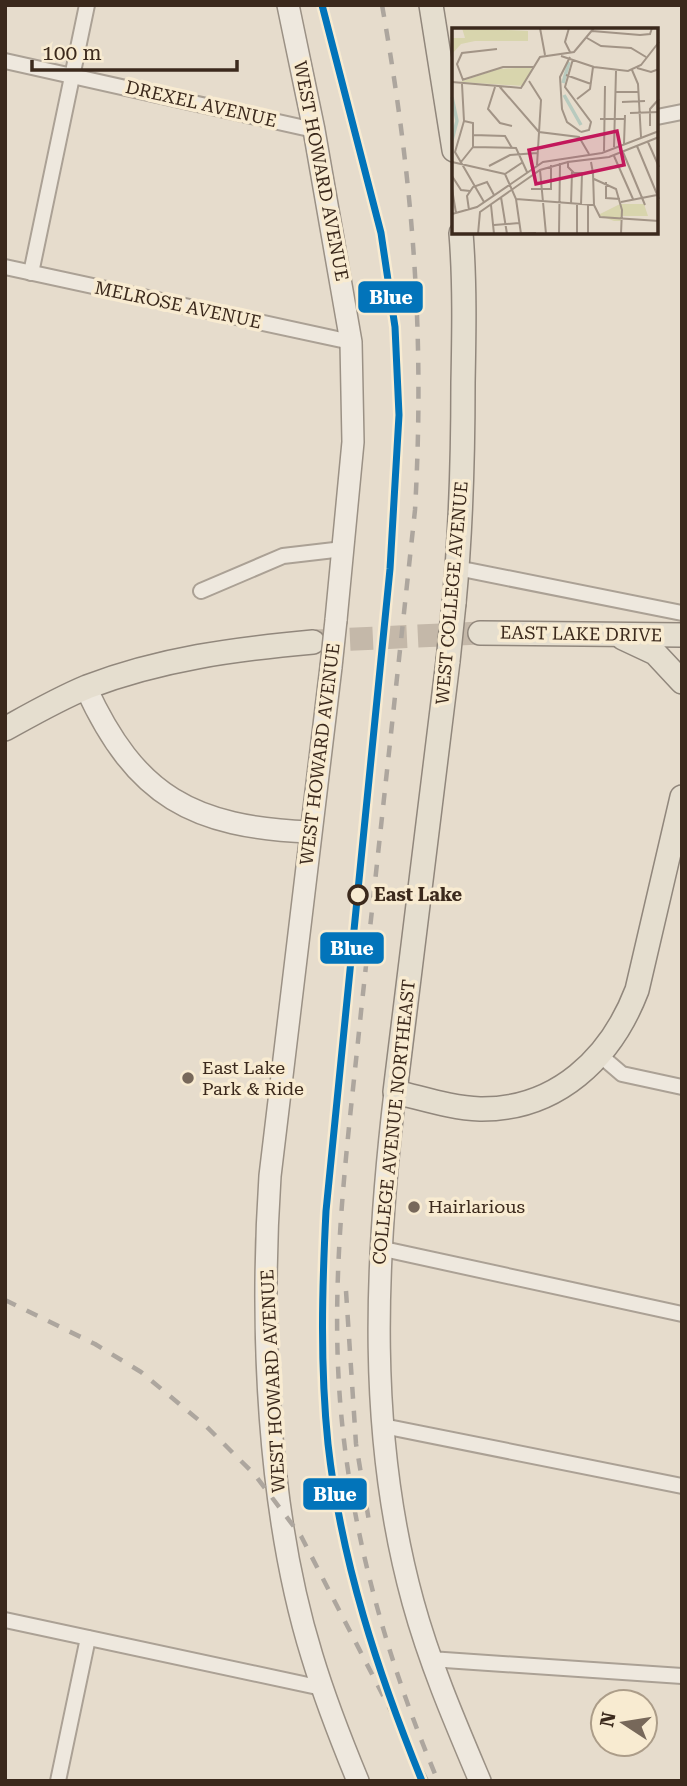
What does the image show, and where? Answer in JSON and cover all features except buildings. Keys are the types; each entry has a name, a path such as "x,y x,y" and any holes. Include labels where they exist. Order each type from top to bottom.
{"main road":[{"name":"WEST HOWARD AVENUE","path":"288,5 314,130 351,342 354,423 331,667 281,1069 265,1246 269,1386 280,1508 301,1617 322,1688 358,1781"},
{"path":"431,5 452,137"},
{"name":"WEST COLLEGE AVENUE","path":"430,827 457,568 463,402 461,234"},
{"name":"EAST LAKE DRIVE","path":"480,633 682,635"},
{"path":"610,633 655,653 682,682"},
{"path":"5,729 86,688 182,659 231,649 313,642"},
{"path":"86,688 121,751 167,796 218,821 250,828 310,832"},
{"path":"395,1092 447,1104 498,1108 544,1096 601,1056 627,1016 637,990 674,869 682,797"},
{"name":"COLLEGE AVENUE NORTHEAST","path":"430,827 395,1092 379,1248 378,1351 383,1426 399,1547 430,1659 480,1781"}],"street":[{"path":"31,273 87,5"},
{"name":"DREXEL AVENUE","path":"5,61 314,130"},
{"path":"659,117 682,112"},
{"name":"MELROSE AVENUE","path":"5,267 351,342"},
{"path":"201,590 283,556 343,549"},
{"path":"457,568 682,613"},
{"path":"601,1056 622,1074 682,1087"},
{"path":"379,1248 682,1314"},
{"path":"383,1426 682,1486"},
{"path":"5,1620 322,1688"},
{"path":"58,1781 88,1638"},
{"path":"430,1659 682,1676"}],"tunnel":[{"path":"316,641 480,633"}],"railway":[{"path":"382,5 409,195 417,319 418,445 415,510 346,1158 339,1254 337,1351 345,1449 362,1546 387,1642 438,1781"},
{"path":"346,1291 356,1444 370,1527"},
{"path":"5,1300 95,1344 141,1372 207,1427 255,1475 301,1536 427,1781"}],"transit line":[{"name":"Blue","path":"322,5 381,233 395,327 399,415 390,569 326,1211 324,1386 334,1488 352,1574 376,1658 422,1781"}],"place":[{"name":"East Lake","path":"358,895"},
{"name":"East Lake Park & Ride","path":"188,1078"},
{"name":"Hairlarious","path":"414,1207"}]}
